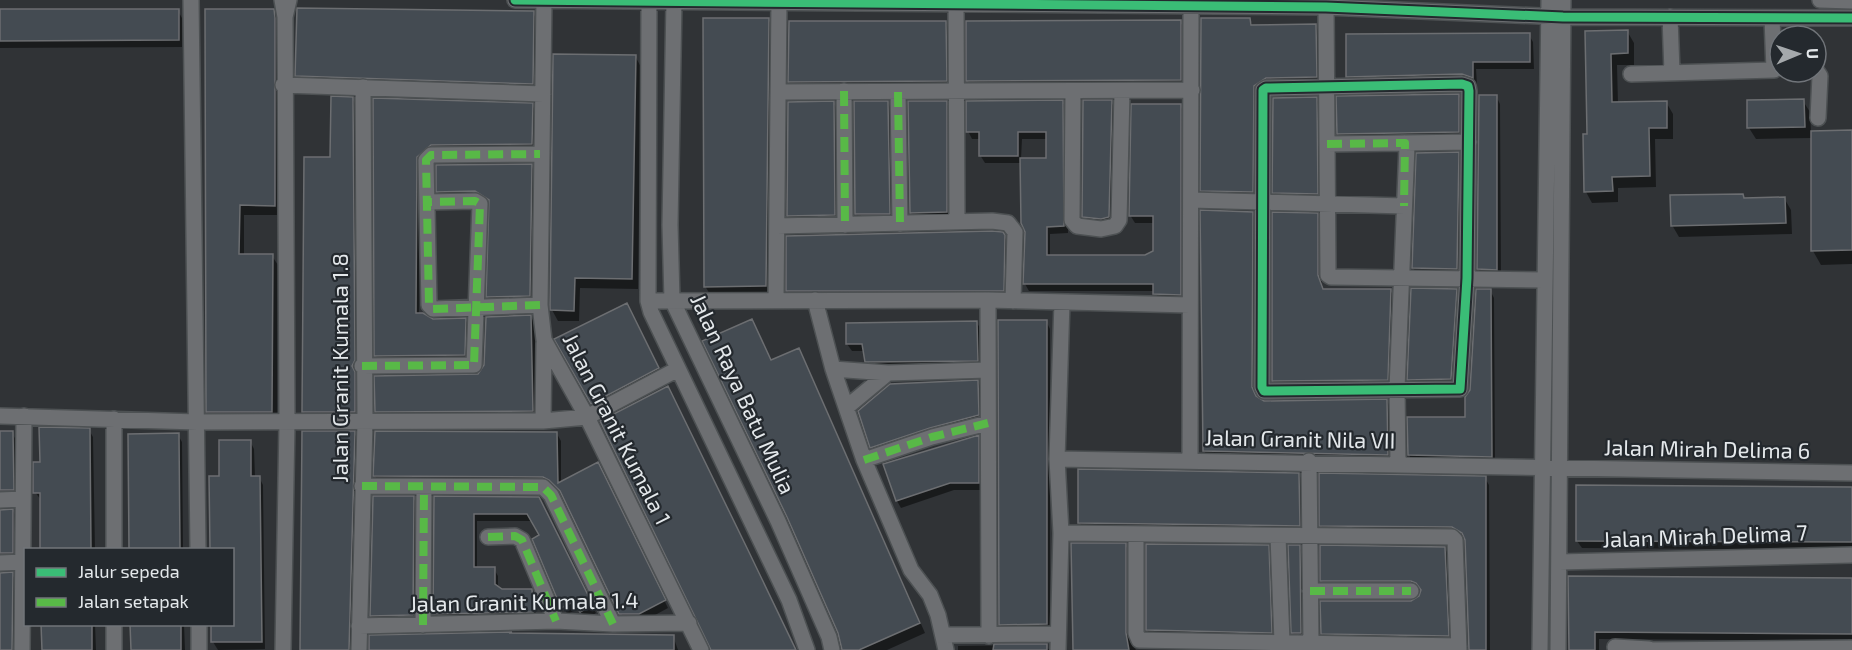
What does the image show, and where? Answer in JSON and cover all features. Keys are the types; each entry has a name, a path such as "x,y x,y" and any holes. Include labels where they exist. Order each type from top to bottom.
{"street":[{"path":"191,0 198,548"},
{"path":"282,0 285,17 283,85 286,422 283,650"},
{"path":"285,17 290,0"},
{"path":"515,0 1190,4 1554,11 1670,17 1852,18"},
{"name":"Jalan Granit Kumala 1","path":"544,0 540,154 540,305 544,340 587,417 701,650"},
{"path":"1540,650 1544,280 1554,11 1563,0"},
{"path":"1820,0 1852,1"},
{"path":"649,1 648,301 678,369 789,600 807,650"},
{"name":"Jalan Raya Batu Mulia","path":"674,1 670,225 672,300 778,522 829,637 832,650"},
{"path":"776,299 779,2"},
{"path":"956,3 957,221"},
{"path":"1190,4 1192,90 1190,460"},
{"path":"1326,7 1327,272 1329,276 1544,280"},
{"path":"1554,11 1561,470 1558,650"},
{"path":"1670,17 1672,72"},
{"path":"1772,18 1773,24"},
{"path":"1631,74 1768,70"},
{"path":"1464,84 1469,91 1467,278 1461,387 1457,390 1262,389 1264,204 1262,92 1266,88 1328,88 1464,84"},
{"path":"1818,118 1820,84"},
{"path":"283,85 543,94"},
{"name":"Jalan Granit Kumala 1.8","path":"359,650 365,422 363,87"},
{"path":"779,92 956,93 1192,90"},
{"path":"844,91 845,225"},
{"path":"1072,91 1072,220 1077,225 1101,229 1115,226 1119,220 1122,92"},
{"path":"898,92 900,224"},
{"path":"1327,144 1468,142"},
{"path":"1398,463 1397,389 1405,143"},
{"path":"540,154 428,156 427,202 429,305 433,309 540,305"},
{"path":"1191,200 1264,204 1328,203 1404,206"},
{"path":"363,366 473,366 480,204 476,201 427,202"},
{"path":"777,226 1000,221 1011,226 1015,232 1013,301"},
{"path":"815,300 833,369 864,460 911,570 930,595 945,643 989,636 1058,634"},
{"path":"648,301 988,300 1190,305"},
{"path":"988,300 989,636"},
{"path":"1058,650 1061,533 1057,459 1062,302"},
{"path":"543,421 544,340"},
{"path":"0,416 197,422 543,421 587,417 678,369"},
{"path":"833,369 888,373 988,370"},
{"path":"847,407 888,373"},
{"path":"22,650 24,416"},
{"path":"114,419 114,548"},
{"path":"864,460 932,437 988,423"},
{"name":"Jalan Granit Nila VII","path":"1057,459 1309,461 1561,470"},
{"path":"1309,461 1311,643"},
{"name":"Jalan Mirah Delima 6","path":"1561,470 1852,473"},
{"path":"362,486 537,486 547,489 613,624"},
{"path":"423,625 424,487"},
{"path":"0,500 23,499"},
{"path":"1061,533 1455,538 1459,648 1139,640 1136,633 1136,535"},
{"path":"488,537 515,536 522,540 556,621"},
{"path":"1275,645 1278,536"},
{"name":"Jalan Mirah Delima 7","path":"1559,562 1852,555"},
{"path":"0,563 23,562"},
{"path":"1310,591 1411,591"},
{"name":"Jalan Granit Kumala 1.4","path":"359,627 556,621 613,624 689,623"},
{"path":"114,626 114,650"},
{"path":"199,626 200,650"},
{"path":"1615,647 1649,649 1852,648"}],"building":[{"path":"297,8 534,11 533,84 295,76"},
{"path":"0,9 179,9 179,40 0,41"},
{"path":"205,9 274,9 275,206 240,205 239,254 273,254 272,412 206,412"},
{"path":"703,18 769,18 766,286 704,287"},
{"path":"1201,18 1250,18 1251,25 1316,24 1317,77 1266,78 1254,86 1253,192 1200,191"},
{"path":"1181,20 1181,80 966,81 966,21"},
{"path":"789,21 946,21 947,81 788,82"},
{"path":"1628,30 1628,53 1611,54 1612,102 1667,101 1667,128 1649,128 1650,176 1612,177 1613,191 1584,192 1583,134 1587,134 1585,31"},
{"path":"1530,33 1530,62 1473,62 1473,78 1462,74 1346,77 1346,34"},
{"path":"553,54 636,55 632,279 575,278 574,311 550,310"},
{"path":"1459,94 1459,132 1337,134 1336,96"},
{"path":"1479,95 1497,95 1497,270 1477,269"},
{"path":"331,96 353,97 355,360 352,366 355,372 355,412 302,412 304,157 330,157"},
{"path":"1317,97 1318,194 1272,193 1273,98"},
{"path":"373,98 533,103 532,144 431,145 417,157 416,313 423,313 433,319 466,318 465,355 374,356"},
{"path":"1804,99 1805,127 1747,128 1747,100"},
{"path":"1063,100 1064,226 1047,227 1047,255 1145,255 1153,251 1153,216 1129,216 1131,104 1181,104 1181,295 1153,294 1153,284 1023,284 1025,232 1021,223 1020,158 1046,158 1046,132 1018,132 1018,156 979,156 979,132 966,132 966,101"},
{"path":"1083,100 1112,100 1109,217 1101,219 1082,217"},
{"path":"834,101 835,215 787,216 788,102"},
{"path":"854,101 888,101 890,214 855,214"},
{"path":"908,101 947,101 947,212 910,213"},
{"path":"1852,130 1852,250 1811,251 1811,131"},
{"path":"1459,152 1457,269 1412,268 1416,153"},
{"path":"532,164 530,296 486,297 489,200 475,191 436,192 436,165"},
{"path":"1743,194 1744,198 1785,197 1786,223 1671,226 1670,195"},
{"path":"1200,210 1253,212 1252,387 1256,396 1264,401 1387,399 1388,455 1203,451"},
{"path":"1272,212 1318,213 1318,275 1323,289 1391,289 1388,380 1272,381"},
{"path":"1003,232 1005,235 1004,291 786,291 786,236"},
{"path":"1411,288 1457,289 1451,379 1407,380"},
{"path":"1476,289 1491,289 1492,457 1408,455 1407,417 1465,417 1465,397 1470,390"},
{"path":"627,303 659,368 591,404 554,339"},
{"path":"531,315 533,411 375,412 374,376 478,374 484,365 486,317"},
{"path":"752,319 771,360 799,348 920,623 859,650 842,650 838,633 787,517 702,341"},
{"path":"998,320 1047,320 1047,624 999,625"},
{"path":"977,321 978,361 865,362 862,344 846,344 846,323"},
{"path":"978,380 979,415 870,448 858,411 890,384"},
{"path":"668,386 796,650 711,650 600,421"},
{"path":"39,427 90,428 91,548 40,548 40,493 33,493 33,462 40,462"},
{"path":"0,431 13,431 14,490 0,490"},
{"path":"302,431 355,431 349,650 300,650"},
{"path":"375,431 557,432 558,483 598,462 666,600 639,614 619,614 560,491 549,480 543,477 373,476"},
{"path":"179,433 180,548 129,548 128,434"},
{"path":"979,435 979,483 950,483 896,501 883,464"},
{"path":"219,440 251,440 251,476 260,476 262,642 211,642 211,626 234,626 234,548 210,548 209,476 219,476"},
{"path":"1078,469 1299,473 1300,526 1078,523"},
{"path":"1319,473 1486,476 1486,650 1469,650 1465,540 1462,533 1452,527 1319,526"},
{"path":"1576,485 1852,487 1852,542 1576,541"},
{"path":"373,496 414,496 413,615 370,616"},
{"path":"434,496 539,497 593,605 580,612 573,602 561,608 532,539 539,535 527,514 474,514 474,567 495,567 495,584 502,589 532,589 533,612 433,614"},
{"path":"13,509 13,553 0,553 0,510"},
{"path":"1071,543 1126,543 1126,633 1129,650 1073,650"},
{"path":"1146,544 1269,545 1272,633 1146,630"},
{"path":"1288,545 1300,545 1301,633 1291,633"},
{"path":"1320,545 1445,547 1449,636 1321,634 1320,601 1411,601 1419,596 1421,590 1416,583 1411,581 1320,581"},
{"path":"13,572 12,650 0,650 0,573"},
{"path":"1568,576 1852,578 1852,634 1595,632 1595,650 1569,650"},
{"path":"41,626 92,626 92,650 42,650"},
{"path":"130,626 181,626 181,650 131,650"},
{"path":"512,632 509,633 674,635 674,650 369,650 369,635"},
{"path":"994,644 1047,644 1047,650 993,650"}],"marked path":[{"path":"844,91 845,225"},
{"path":"898,92 900,224"},
{"path":"1327,144 1405,143 1404,206"},
{"path":"540,154 431,155 426,160 429,305 433,309 540,305"},
{"path":"362,366 474,365 480,204 475,201 427,202"},
{"path":"864,460 932,437 988,423"},
{"path":"362,486 543,487 551,495 613,624"},
{"path":"423,625 424,487"},
{"path":"488,537 515,536 522,540 556,621"},
{"path":"1310,591 1411,591"}],"cycle path":[{"path":"515,0 1326,7 1563,17 1852,18"},
{"path":"1462,84 1468,86 1469,91 1467,278 1460,389 1264,391 1262,387 1263,90 1266,88 1462,84"}]}
